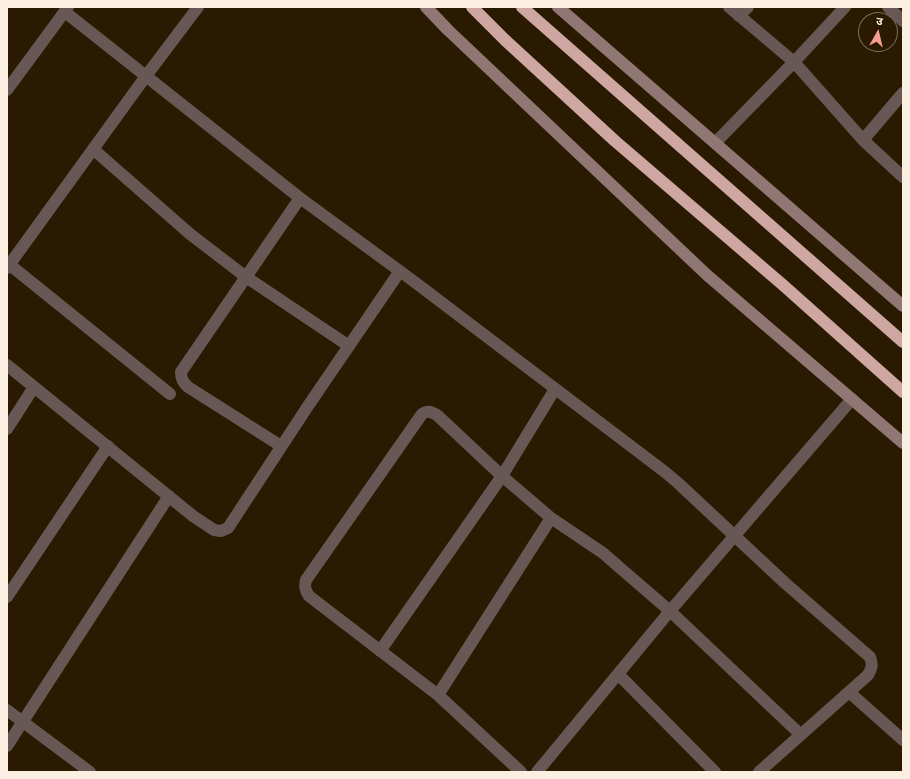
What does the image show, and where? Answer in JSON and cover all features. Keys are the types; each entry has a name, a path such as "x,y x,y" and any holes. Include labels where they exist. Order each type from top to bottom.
{"highway":[{"path":"472,7 615,141 783,285 903,392"},
{"path":"522,7 903,342"}],"street":[{"path":"170,394 8,267 146,76 198,7"},
{"path":"426,7 448,30 707,275 903,443"},
{"path":"558,7 903,306"},
{"path":"729,7 794,62 864,140 903,177"},
{"path":"738,16 748,7"},
{"path":"715,143 845,7"},
{"path":"888,7 903,21"},
{"path":"7,90 66,9 146,76 300,198 400,271 678,483 785,583 870,657 872,663 872,669 868,675 801,735 767,770"},
{"path":"864,140 903,93"},
{"path":"93,149 190,234 246,277 349,346"},
{"path":"281,446 188,387 182,382 181,372 300,198"},
{"path":"7,365 193,516 214,530 221,531 228,528 281,446 400,271"},
{"path":"7,429 34,387"},
{"path":"380,651 502,476 555,389"},
{"path":"537,772 670,611 852,399"},
{"path":"513,769 438,695 308,596 305,591 304,585 306,580 389,460 422,414 426,412 432,412 437,415 502,476 551,518 608,558 670,611 801,735"},
{"path":"7,597 108,446"},
{"path":"7,746 169,496"},
{"path":"438,695 551,518"},
{"path":"618,674 716,772"},
{"path":"849,692 903,740"},
{"path":"7,710 90,772"}]}
